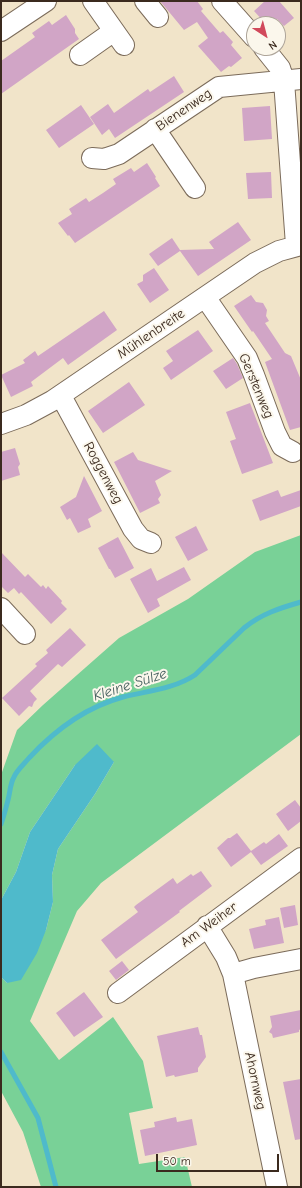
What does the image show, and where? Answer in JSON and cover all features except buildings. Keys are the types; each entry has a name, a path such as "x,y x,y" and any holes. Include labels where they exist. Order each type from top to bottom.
{"street":[{"path":"1,31 46,1"},
{"path":"80,55 119,38 93,1"},
{"path":"145,1 158,17"},
{"path":"222,1 246,28"},
{"path":"270,56 280,68 293,80 298,245"},
{"name":"Bienenweg","path":"92,158 104,159 119,154 219,87 293,80"},
{"path":"155,129 195,188"},
{"name":"Mühlenbreite","path":"1,424 32,412 61,396 255,263 279,251 298,245"},
{"name":"Gerstenweg","path":"205,297 247,358 275,432 282,446 294,452"},
{"name":"Roggenweg","path":"61,396 133,529 141,539 151,543"},
{"path":"1,608 25,634"},
{"name":"Am Weiher","path":"118,993 206,926 301,858"},
{"name":"Ahornweg","path":"206,926 226,957 233,974 277,1187"},
{"path":"233,974 254,968 301,959"}],"green space":[{"path":"301,535 301,734 101,883 77,911 30,1021 59,1060 113,1017 143,1061 153,1108 129,1113 139,1164 185,1157 192,1187 41,1187 23,1132 1,1091 1,977 7,983 46,930 53,902 52,875 58,849 95,794 114,762 75,765 30,832 16,872 1,900 1,775 17,730 119,638 188,599 255,552"}],"water":[{"path":"97,744 114,762 95,794 58,849 52,875 53,902 46,930 37,953 21,980 7,983 1,977 1,900 16,872 30,832 75,765"}],"waterway":[{"name":"Kleine Sülze","path":"1,824 15,774 39,748 60,729 96,707 109,701 169,687 187,680 195,675 250,623 271,612 301,602"},
{"name":"Kleine Sülze","path":"1,1052 38,1118 56,1187"}]}
